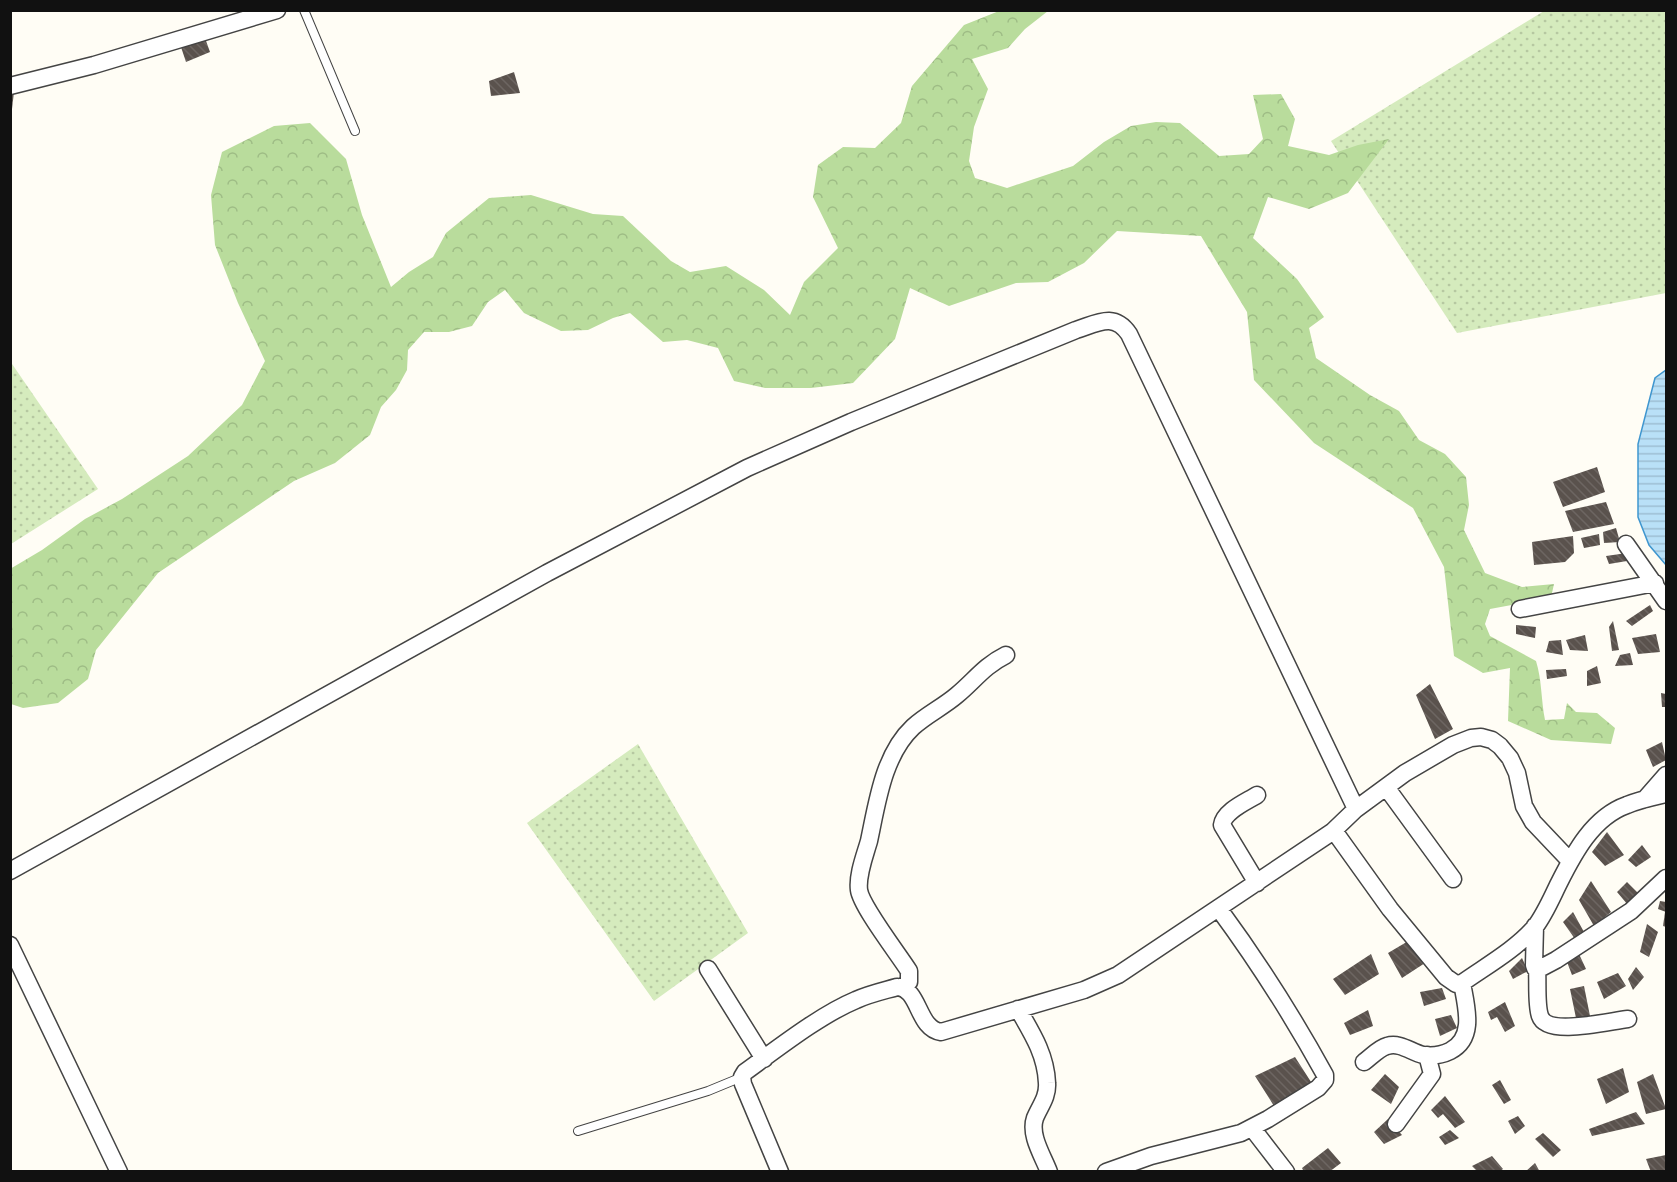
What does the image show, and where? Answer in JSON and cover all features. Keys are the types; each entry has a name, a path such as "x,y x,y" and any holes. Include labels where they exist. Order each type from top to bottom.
{"street":[{"path":"10,86 94,64 277,10"},
{"path":"10,871 547,573 747,468 850,422 1077,330 1110,320 1118,322 1129,334 1356,809"},
{"path":"1626,544 1666,601"},
{"path":"1520,609 1655,583"},
{"path":"780,1172 742,1077 745,1072 839,1009 857,1000 903,987 909,982 909,971 867,908 859,888 885,776 898,746 910,729 954,698 981,670 1006,655"},
{"path":"903,987 933,1031 941,1032 1103,983 1219,909 1332,832 1356,809 1424,761 1471,738 1481,737 1492,740 1510,758 1517,773 1524,806 1533,822 1570,861"},
{"path":"1645,799 1666,775"},
{"path":"1386,787 1453,879"},
{"path":"1332,832 1390,909 1446,977 1456,984 1462,983 1511,948 1535,926 1570,861 1587,835 1603,819 1624,805 1666,794"},
{"path":"1257,795 1227,815 1222,820 1222,825 1257,883"},
{"path":"1537,969 1556,960 1631,911 1666,878"},
{"path":"1106,1172 1151,1156 1227,1138 1252,1128 1318,1088 1325,1080 1325,1075 1279,995 1219,909"},
{"path":"1535,926 1534,965 1537,969 1538,1014 1545,1024 1561,1028 1628,1019"},
{"path":"10,945 119,1172"},
{"path":"708,969 764,1059"},
{"path":"1364,1062 1389,1045 1427,1055 1448,1052 1458,1047 1467,1030 1462,983"},
{"path":"1018,1009 1043,1058 1047,1092 1036,1117 1034,1133 1049,1172"},
{"path":"1396,1124 1432,1074 1427,1055"},
{"path":"1252,1128 1286,1172"}],"lane":[{"path":"304,10 355,131"},
{"path":"578,1131 708,1091 742,1077"}],"green space":[{"path":"999,11 1048,11 1025,29 1008,48 972,59 988,89 974,127 969,161 975,178 1007,188 1073,166 1104,142 1131,126 1156,122 1180,123 1219,156 1249,154 1263,139 1253,95 1281,94 1295,119 1288,146 1329,155 1358,145 1389,139 1348,193 1309,209 1268,197 1253,238 1297,279 1324,317 1309,328 1316,358 1370,395 1399,411 1419,440 1445,454 1466,477 1469,505 1464,530 1485,573 1522,587 1554,584 1550,602 1517,604 1490,609 1485,624 1490,636 1536,661 1545,720 1564,719 1567,703 1576,712 1597,713 1615,728 1611,744 1551,740 1508,721 1510,668 1483,673 1454,656 1444,567 1413,508 1314,443 1254,380 1247,312 1201,236 1117,231 1084,263 1048,282 1016,283 949,306 910,288 895,339 853,383 811,388 765,388 734,381 718,348 687,340 663,342 630,313 588,330 561,331 524,313 505,290 488,302 472,326 449,332 424,332 408,350 407,370 396,390 381,407 370,435 335,463 294,481 158,573 96,650 88,679 58,703 23,708 11,704 10,569 42,550 85,519 122,499 188,456 242,405 265,361 238,303 215,245 211,195 222,152 274,126 310,123 346,159 362,215 391,287 433,257 446,233 489,198 531,195 593,214 623,216 671,261 690,272 726,266 764,290 790,315 804,282 838,248 813,197 818,165 843,147 875,148 901,123 912,86 964,25"},
{"path":"1544,11 1666,11 1666,293 1457,333 1331,141"},
{"path":"10,361 98,489 11,544 10,543"},
{"path":"638,744 748,933 654,1001 527,823"}],"water":[{"path":"1666,370 1666,565 1649,545 1638,517 1638,444 1655,378"}],"building":[{"path":"205,38 210,52 186,62 180,44"},
{"path":"514,72 520,93 491,96 489,81"},
{"path":"14,92 12,109 10,109 10,93"},
{"path":"1597,467 1605,492 1563,507 1553,482"},
{"path":"1606,502 1614,524 1573,532 1565,511"},
{"path":"1616,528 1620,542 1604,543 1603,532"},
{"path":"1599,534 1600,545 1584,548 1581,538"},
{"path":"1573,536 1574,553 1565,562 1534,565 1532,542"},
{"path":"1627,553 1627,561 1609,564 1606,556"},
{"path":"1650,605 1653,611 1632,626 1626,621"},
{"path":"1613,621 1619,650 1612,651 1609,627"},
{"path":"1516,625 1536,627 1535,638 1516,634"},
{"path":"1656,634 1660,652 1638,654 1632,638"},
{"path":"1585,635 1588,651 1570,650 1566,640"},
{"path":"1561,640 1563,655 1546,652 1549,641"},
{"path":"1630,653 1633,665 1615,666 1620,655"},
{"path":"1597,666 1601,683 1587,686 1587,671"},
{"path":"1566,669 1567,676 1547,679 1546,670"},
{"path":"1430,684 1453,729 1435,739 1416,695"},
{"path":"1661,693 1666,694 1666,707 1662,707"},
{"path":"1662,742 1666,760 1653,767 1646,750"},
{"path":"1607,832 1624,855 1605,866 1592,852"},
{"path":"1642,845 1651,857 1636,867 1628,860"},
{"path":"1591,881 1611,912 1594,926 1579,900"},
{"path":"1627,882 1640,895 1628,905 1617,892"},
{"path":"1660,901 1666,902 1666,912 1658,909"},
{"path":"1573,912 1584,932 1575,939 1563,922"},
{"path":"1666,912 1666,927 1663,926"},
{"path":"1647,924 1658,932 1649,957 1640,952"},
{"path":"1410,940 1425,963 1402,978 1388,953"},
{"path":"1371,954 1379,974 1345,995 1333,979"},
{"path":"1579,954 1586,969 1572,975 1567,962"},
{"path":"1522,958 1528,971 1513,979 1509,971"},
{"path":"1636,967 1644,977 1633,990 1628,979"},
{"path":"1618,973 1626,986 1604,999 1597,982"},
{"path":"1584,986 1590,1016 1576,1018 1570,989"},
{"path":"1442,988 1446,999 1424,1006 1420,992"},
{"path":"1505,1002 1515,1026 1505,1032 1497,1017 1491,1020 1488,1012"},
{"path":"1368,1010 1373,1026 1350,1035 1344,1023"},
{"path":"1451,1015 1457,1028 1440,1036 1435,1019"},
{"path":"1295,1057 1313,1085 1274,1106 1255,1076"},
{"path":"1623,1068 1629,1092 1606,1104 1597,1079"},
{"path":"1385,1074 1399,1087 1391,1104 1371,1090"},
{"path":"1653,1074 1666,1109 1646,1114 1637,1082"},
{"path":"1500,1080 1511,1100 1504,1104 1492,1085"},
{"path":"1445,1096 1465,1122 1455,1128 1443,1114 1438,1118 1431,1110"},
{"path":"1636,1112 1645,1124 1592,1136 1589,1129"},
{"path":"1518,1116 1525,1126 1515,1134 1508,1121"},
{"path":"1388,1119 1402,1135 1384,1144 1374,1132"},
{"path":"1450,1130 1459,1138 1445,1145 1439,1137"},
{"path":"1543,1133 1561,1150 1553,1157 1535,1139"},
{"path":"1328,1148 1341,1163 1329,1172 1304,1172 1302,1168"},
{"path":"1666,1155 1666,1172 1651,1172 1646,1159"},
{"path":"1492,1156 1503,1169 1499,1172 1478,1172 1472,1166"},
{"path":"1535,1163 1540,1172 1525,1172"}]}
